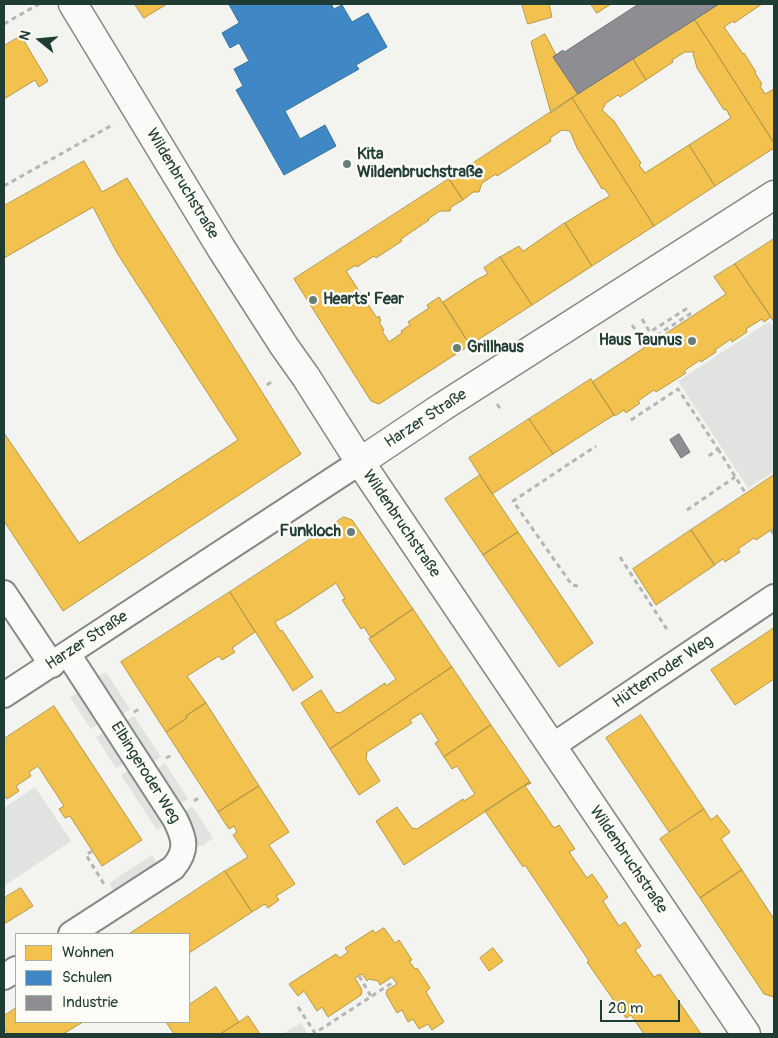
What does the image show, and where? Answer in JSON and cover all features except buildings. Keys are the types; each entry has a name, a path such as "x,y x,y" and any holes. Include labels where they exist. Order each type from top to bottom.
{"street":[{"name":"Wildenbruchstraße","path":"73,4 221,248 360,462 746,1034"},
{"name":"Harzer Straße","path":"4,695 442,407 774,194"},
{"name":"Elbingeroder Weg","path":"4,593 60,659 172,814 182,832 184,846 180,859 173,868 72,933"},
{"name":"Hüttenroder Weg","path":"552,747 774,597"},
{"path":"4,977 15,970"}],"path":[{"path":"4,24 40,4"},
{"path":"4,186 98,133"},
{"path":"632,325 646,345 690,314 686,309 650,332 642,319"},
{"path":"267,385 274,380"},
{"path":"631,420 678,389 746,494"},
{"path":"497,403 502,411"},
{"path":"578,586 572,585 513,501 596,446"},
{"path":"706,458 718,450"},
{"path":"687,510 736,477"},
{"path":"771,530 774,534"},
{"path":"620,557 668,631"},
{"path":"92,851 86,855 117,904"},
{"path":"358,976 371,996"},
{"path":"298,1007 315,1033 395,981"}],"shaded area":[{"path":"770,321 774,327 774,472 748,488 678,381"},
{"path":"106,672 130,709 122,715 97,677"},
{"path":"79,692 99,723 91,729 70,697"},
{"path":"134,716 161,757 153,762 126,721"},
{"path":"104,732 125,763 116,768 96,737"},
{"path":"165,763 188,799 180,804 157,769"},
{"path":"129,770 165,825 157,830 121,775"},
{"path":"35,787 71,841 4,886 4,808"},
{"path":"192,806 213,838 203,846 197,845 195,830 185,811"},
{"path":"152,855 157,864 114,892 109,883"},
{"path":"301,1023 308,1034 282,1034"}],"place":[{"name":"Kita Wildenbruchstraße","path":"347,164"},
{"name":"Hearts' Fear","path":"313,300"},
{"name":"Haus Taunus","path":"692,341"},
{"name":"Grillhaus","path":"457,348"},
{"name":"Funkloch","path":"351,532"}]}
